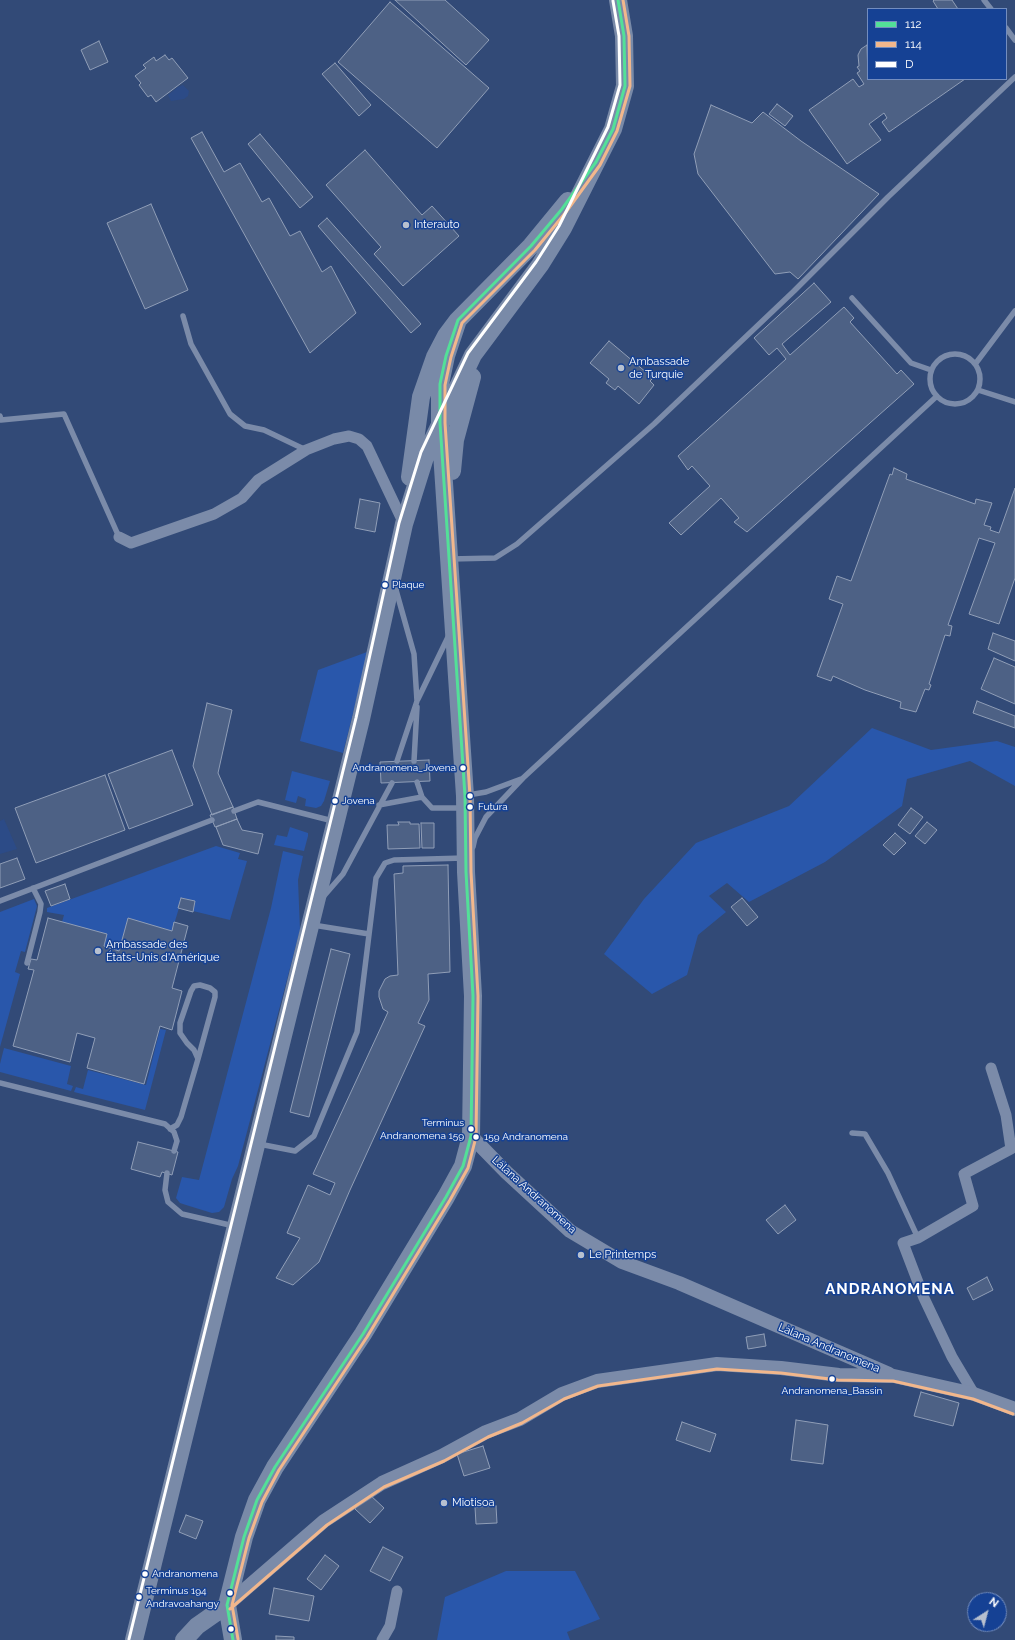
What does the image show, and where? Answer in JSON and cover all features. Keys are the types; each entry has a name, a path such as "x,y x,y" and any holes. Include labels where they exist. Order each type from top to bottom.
{"main road":[{"path":"404,524 426,454 473,355 540,265 563,228 613,129 625,86 624,36 618,0"},
{"path":"134,1640 361,719 404,524 421,397 435,356 446,336 458,320 531,246 562,209 596,162"},
{"path":"233,1640 227,1605 244,1537 257,1500 274,1467 363,1334 446,1197 463,1166 471,1136 473,996 466,865 465,802 440,423 440,384 446,356 458,320"},
{"path":"449,559 451,479 455,440 469,384 491,330"},
{"path":"184,1640 196,1626 227,1605"}],"street":[{"path":"119,536 131,543 214,514 242,498 258,480 306,450 334,439 349,436 359,439 367,446 404,524"},
{"path":"974,1394 952,1357 924,1298 903,1243 918,1238 973,1206 964,1174 1011,1149 1006,1115 992,1068"},
{"name":"Làlana Andranomena","path":"471,1136 506,1172 570,1231 622,1262 679,1283 894,1376"},
{"name":"Làlana Andranomena","path":"227,1605 324,1521 382,1483 442,1456 486,1432 520,1419 562,1394 597,1381 717,1364 781,1368 839,1375 894,1376"},
{"path":"894,1376 974,1394 1015,1409"},
{"path":"382,1640 390,1626 397,1591"}],"lane":[{"path":"984,0 990,8"},
{"path":"1007,29 1015,40"},
{"path":"449,559 495,558 517,544 660,419 1015,77"},
{"path":"852,298 911,363 931,370"},
{"path":"976,363 1015,311"},
{"path":"184,316 191,344 230,414 244,426 264,430 306,450"},
{"path":"951,353 960,354 969,357 976,363 980,372 981,381 974,396 959,404 951,404 943,401 937,396 932,388 930,379 931,370 935,362 942,356 951,353"},
{"path":"978,390 1015,402"},
{"path":"257,1143 295,1151 314,1136 357,1032 376,878 385,863 394,860 466,865 475,838 486,817 523,778 937,396"},
{"path":"0,416 2,420 64,414 119,536"},
{"path":"392,578 414,654 417,701 414,761"},
{"path":"397,761 417,701 453,625"},
{"path":"416,782 422,797 432,808 465,802 486,792 523,778"},
{"path":"315,907 343,874 392,783"},
{"path":"379,805 422,797"},
{"path":"234,811 258,802 336,822"},
{"path":"0,901 212,820"},
{"path":"27,962 41,904 32,888"},
{"path":"310,924 369,934"},
{"path":"170,1129 177,1125 182,1117 198,1059 215,997 215,992 210,988 200,985 194,986 191,991 180,1023 180,1032 187,1043 194,1050 198,1059"},
{"path":"0,1083 165,1124 174,1132 177,1141 174,1151"},
{"path":"852,1133 865,1134 888,1173 918,1238"},
{"path":"167,1173 165,1190 168,1202 182,1214 236,1227"}],"shaded area":[{"path":"183,85 189,91 188,96 184,99 171,101 168,95"},
{"path":"367,652 365,666 343,753 300,741 318,670"},
{"path":"872,728 931,750 997,741 1015,747 1015,786 970,761 907,779 902,806 825,862 749,902 727,883 709,896 726,912 698,935 687,975 652,994 604,954 644,899 696,843 789,806"},
{"path":"292,771 330,781 321,806 316,808 305,806 306,799 298,796 296,803 285,800"},
{"path":"4,819 17,849 0,854 0,821"},
{"path":"290,827 308,833 304,851 274,845 277,835 287,837"},
{"path":"216,846 240,853 238,859 247,861 230,920 193,911 195,901 182,898 172,931 128,919 119,951 104,946 107,934 62,922 64,915 47,912 47,908"},
{"path":"283,851 303,856 298,880 300,930 238,1166 232,1179 224,1207 219,1212 212,1213 180,1203 176,1198 182,1177 199,1180 271,908"},
{"path":"34,899 37,906 25,952 21,951 15,972 20,974 0,1047 0,912"},
{"path":"160,1029 166,1030 145,1110 74,1092 76,1087 83,1089 88,1070 146,1085"},
{"path":"4,1048 71,1066 67,1084 73,1086 71,1091 0,1072 0,1064"},
{"path":"506,1571 575,1571 600,1619 567,1632 570,1640 437,1640 445,1597"}],"building":[{"path":"395,0 445,0 489,40 466,65"},
{"path":"952,0 957,8 937,8 933,1"},
{"path":"390,2 489,88 437,148 338,62"},
{"path":"99,41 108,62 90,70 81,50"},
{"path":"867,45 867,80 964,80 889,132 882,122 887,118 884,113 869,124 881,140 847,164 809,110 853,79 859,87 864,84 857,73 860,71 857,67 859,66 858,55 861,49"},
{"path":"165,55 169,60 172,58 188,78 156,102 151,95 148,97 139,85 141,83 135,76 146,68 143,65 154,57 156,61"},
{"path":"335,63 371,105 359,116 322,74"},
{"path":"777,104 793,116 785,126 769,114"},
{"path":"711,105 752,123 763,112 801,141 879,194 798,279 790,272 775,274 698,174 694,154"},
{"path":"202,132 224,172 240,163 262,202 269,198 290,236 300,231 322,272 331,266 356,313 310,353 191,138"},
{"path":"260,134 313,197 300,208 248,144"},
{"name":"Interauto","path":"365,150 422,215 432,206 459,236 403,286 374,254 381,247 326,185"},
{"path":"151,204 188,290 145,309 107,223"},
{"path":"327,218 421,324 411,333 318,226"},
{"path":"814,283 831,302 782,344 790,355 844,307 854,318 850,322 897,374 901,370 914,384 747,532 734,522 739,518 721,498 681,535 669,523 710,486 692,466 688,470 678,456 786,359 777,348 769,355 754,338"},
{"path":"609,341 653,378 650,381 654,385 639,404 618,386 615,390 606,383 609,379 590,363"},
{"path":"894,468 907,474 906,479 975,504 976,499 992,503 984,525 991,527 990,530 999,533 1015,488 1015,578 999,624 969,614 995,543 979,538 948,625 952,626 950,636 945,635 929,684 931,685 929,690 925,689 916,712 900,708 901,702 865,690 833,676 831,681 817,676 843,604 829,599 837,576 851,581 890,474 892,475"},
{"path":"360,499 380,503 375,532 355,528"},
{"path":"993,633 1015,641 1015,661 988,649"},
{"path":"994,658 1015,667 1015,704 981,689"},
{"path":"977,701 1015,716 1015,728 973,713"},
{"path":"207,703 232,710 218,773 233,807 212,815 193,766"},
{"path":"172,750 193,805 129,829 108,774"},
{"path":"429,760 430,781 381,783 380,762"},
{"path":"105,775 125,830 36,863 15,808"},
{"path":"233,807 237,819 215,827 210,815"},
{"path":"911,808 923,817 910,834 898,825"},
{"path":"237,819 242,830 263,834 258,854 223,845 216,827"},
{"path":"398,822 419,824 420,848 388,849 387,825 399,825"},
{"path":"927,822 937,830 925,844 915,836"},
{"path":"421,823 434,823 434,848 422,848"},
{"path":"895,833 906,843 894,855 883,845"},
{"path":"17,858 25,879 0,888 0,864"},
{"path":"448,865 450,972 428,974 429,1000 418,1023 425,1026 350,1190 319,1262 293,1285 276,1278 300,1238 287,1233 308,1185 330,1195 335,1183 313,1174 388,1012 383,1009 379,997 379,991 385,979 390,976 398,975 394,874 403,873 403,866"},
{"path":"65,884 70,899 51,906 45,891"},
{"path":"181,898 195,901 193,912 178,908"},
{"path":"742,898 758,917 747,926 731,907"},
{"path":"48,918 107,934 104,946 119,951 128,918 172,931 174,922 188,926 172,988 182,991 172,1030 160,1026 144,1084 87,1068 95,1038 77,1033 70,1062 13,1046 34,970 28,969 31,959 37,960"},
{"path":"331,949 350,954 309,1117 290,1112"},
{"path":"138,1142 178,1152 172,1175 162,1172 160,1177 131,1169"},
{"path":"785,1205 796,1220 778,1234 766,1220"},
{"path":"987,1277 993,1290 973,1300 967,1288"},
{"path":"764,1334 766,1346 748,1349 746,1337"},
{"path":"921,1392 959,1403 953,1426 914,1416"},
{"path":"796,1420 828,1425 823,1464 791,1460"},
{"path":"682,1422 716,1434 710,1452 676,1440"},
{"path":"483,1446 490,1468 464,1476 457,1454"},
{"path":"369,1494 384,1508 370,1523 355,1509"},
{"path":"496,1506 497,1523 476,1524 475,1507"},
{"path":"186,1515 203,1521 196,1539 179,1532"},
{"path":"383,1547 403,1557 390,1581 370,1571"},
{"path":"325,1555 339,1566 321,1590 307,1579"},
{"path":"274,1588 314,1596 309,1621 269,1614"},
{"path":"276,1636 294,1637 294,1640 276,1640"}],"transit line":[{"name":"112","path":"233,1640 227,1605 244,1537 257,1500 275,1467 363,1334 446,1197 463,1166 471,1136 473,996 466,872 465,796 440,423 440,384 446,356 458,320 531,246 562,209 596,162 613,129 625,86 624,36 618,0"},
{"name":"114","path":"238,1639 232,1605 249,1538 262,1502 279,1470 367,1337 450,1200 468,1168 476,1137 478,996 471,872 470,796 445,423 445,385 451,357 462,323 535,250 566,212 600,165 617,131 630,86 629,36 623,0"},
{"name":"D","path":"129,1639 356,718 399,523 421,452 468,353 536,262 559,226 608,127 620,85 619,36 613,1"},
{"name":"114","path":"230,1609 327,1525 384,1487 444,1461 488,1437 522,1423 564,1399 598,1386 717,1369 781,1373 838,1380 893,1381 973,1399 1013,1414"}],"place":[{"name":"Interauto","path":"406,225"},
{"name":"Ambassade de Turquie","path":"621,368"},
{"name":"Plaque","path":"385,585"},
{"name":"Andranomena_Jovena","path":"463,768"},
{"name":"Jovena","path":"335,801"},
{"name":"Futura","path":"470,807"},
{"name":"Ambassade des États-Unis d'Amérique","path":"98,951"},
{"name":"Terminus Andranomena 159","path":"471,1129"},
{"name":"159 Andranomena","path":"476,1137"},
{"name":"Le Printemps","path":"581,1255"},
{"name":"Andranomena_Bassin","path":"832,1379"},
{"name":"Miotisoa","path":"444,1503"},
{"name":"Andranomena","path":"145,1574"},
{"name":"Terminus 194 Andravoahangy","path":"139,1597"}],"district":[{"name":"ANDRANOMENA","path":"890,1289"}]}
